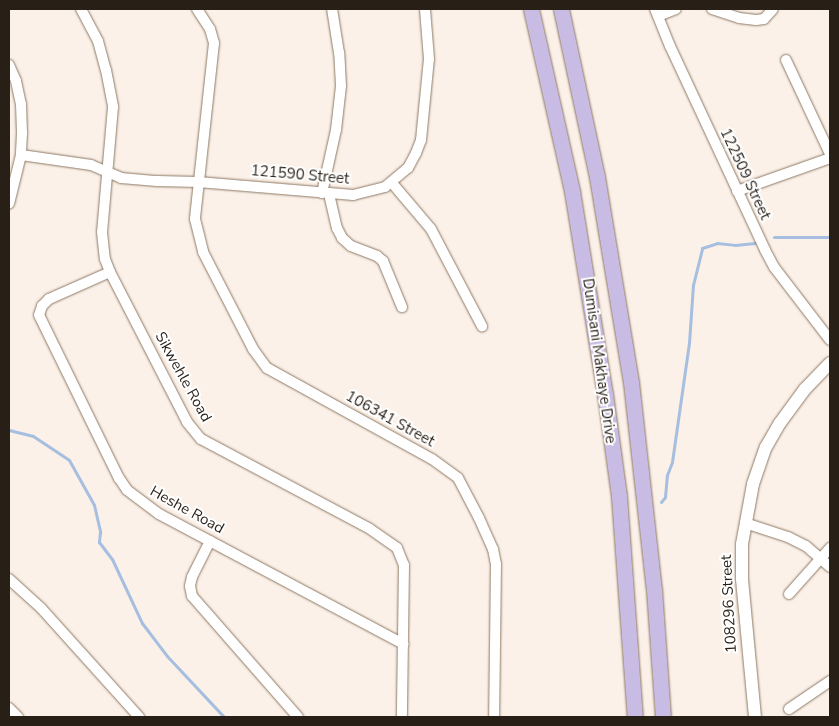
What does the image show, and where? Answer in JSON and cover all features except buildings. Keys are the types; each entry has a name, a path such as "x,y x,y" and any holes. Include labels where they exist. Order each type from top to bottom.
{"main road":[{"name":"Dumisani Makhaye Drive","path":"531,9 572,191 605,394 619,496 635,717"},
{"name":"Dumisani Makhaye Drive","path":"561,9 597,177 631,382 653,579 663,717"}],"street":[{"name":"Sikwehle Road","path":"81,9 98,41 112,100 113,123 106,173 102,232 105,259 110,272 184,416 201,439 370,529 397,548 404,565 402,717"},
{"name":"106341 Street","path":"197,9 210,28 214,42 195,219 200,244 260,362 444,466 458,478 493,549 496,564 494,717"},
{"path":"332,9 339,53 341,86 336,130 325,194 342,238 351,246 377,256 383,262 402,307"},
{"name":"121590 Street","path":"198,182 353,195 368,193 392,182 408,168 420,140 429,59 425,9"},
{"path":"656,12 676,9"},
{"path":"712,9 739,18 756,20 764,19 773,9"},
{"name":"122509 Street","path":"656,12 737,191 774,267 830,340"},
{"path":"786,60 830,154"},
{"path":"9,65 16,81 21,104 21,155 9,204"},
{"path":"21,155 91,165 121,178 198,182"},
{"path":"737,191 830,158"},
{"path":"392,182 431,229 482,326"},
{"name":"Heshe Road","path":"110,272 49,300 42,306 40,319 128,490 159,514 404,644"},
{"name":"108296 Street","path":"755,717 742,580 742,544 753,484 766,447 780,423 805,389 830,363"},
{"path":"746,523 788,537 823,559 830,567"},
{"path":"210,541 192,576 190,586 192,596 298,717"},
{"path":"789,594 823,559 830,548"},
{"path":"9,579 41,608 139,717"},
{"path":"789,709 830,681"},
{"path":"9,708 18,717"}],"waterway":[{"path":"774,237 830,237"},
{"path":"661,502 665,497 667,475 672,462 689,343 693,285 702,248 717,243 735,245 755,243"},
{"path":"9,430 33,436 69,460 94,505 100,532 99,542 112,559 142,623 167,656 224,717"}]}
